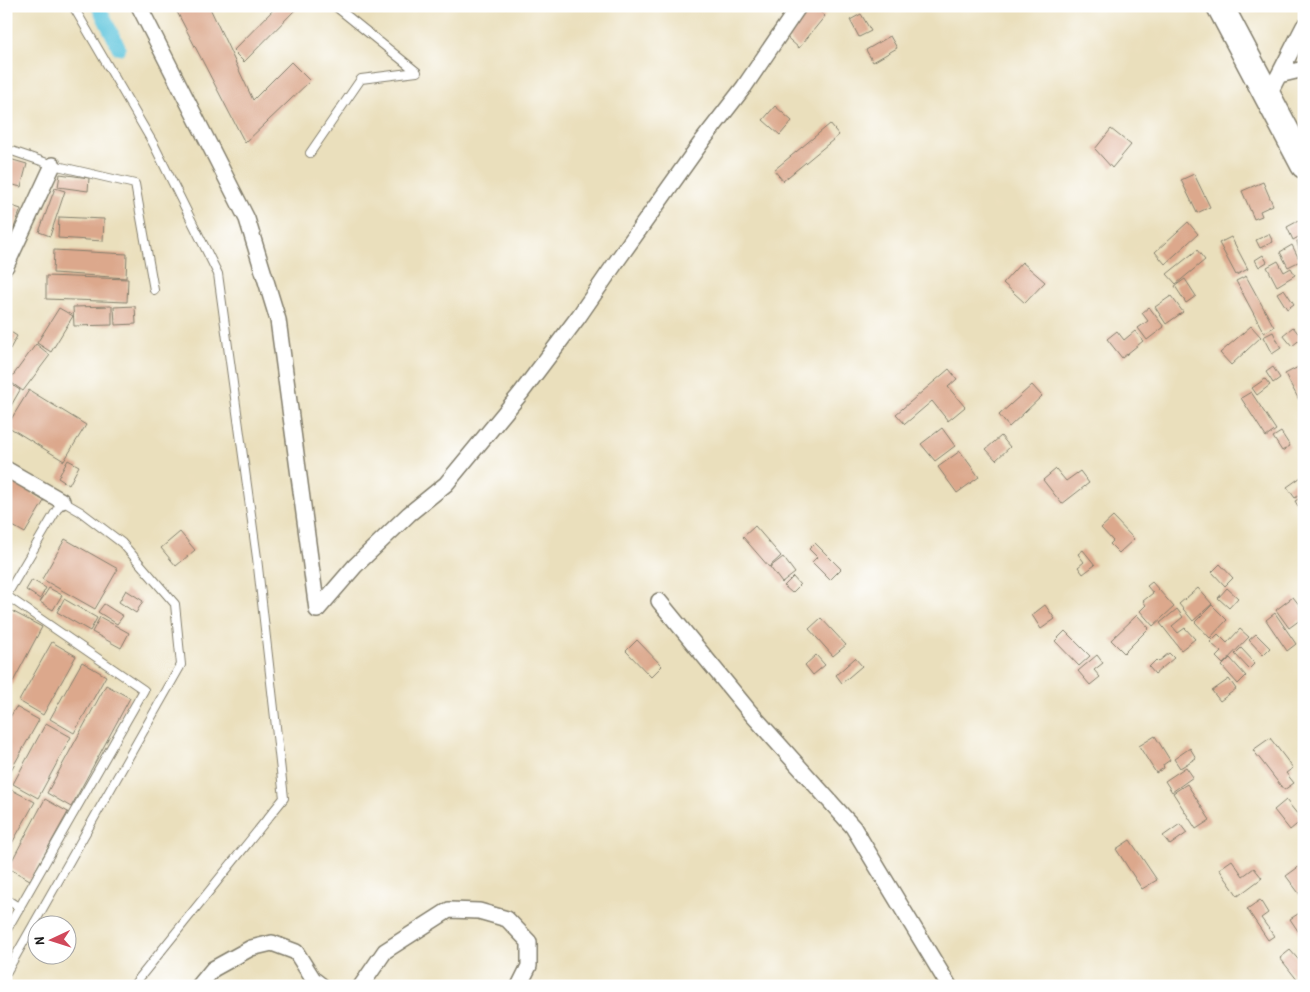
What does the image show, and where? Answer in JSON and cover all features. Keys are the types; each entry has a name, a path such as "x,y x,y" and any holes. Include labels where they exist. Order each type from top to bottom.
{"highway":[{"path":"1220,6 1273,85 1304,165"}],"street":[{"path":"139,6 247,219 278,320 317,610 355,566 409,514 446,484 521,393 579,316 703,140 744,87 799,6"},
{"path":"1273,85 1304,26"},
{"path":"1273,85 1304,69"},
{"path":"6,266 53,165"},
{"path":"6,469 62,501"},
{"path":"659,601 749,711 853,827 949,986"},
{"path":"361,986 386,951 449,910 480,911 507,919 529,942 529,966 519,986"},
{"path":"199,986 212,969 251,948 272,943 296,952 313,979 322,986"}],"lane":[{"path":"73,6 153,143 218,274 257,558 284,798 132,986"},
{"path":"310,153 361,79 417,72 335,6"},
{"path":"6,149 53,165 135,184 154,290"},
{"path":"6,932 144,690 6,596 62,501 81,512 122,544 175,604 181,665 6,973"},
{"path":"6,899 20,908"}],"building":[{"path":"174,6 209,6 253,100 291,62 310,81 245,143"},
{"path":"277,6 293,6 296,9 244,62 233,51"},
{"path":"804,6 814,6 825,16 799,48 782,33"},
{"path":"861,14 871,31 859,37 850,20"},
{"path":"890,36 897,48 873,62 866,50"},
{"path":"775,106 792,121 780,135 763,120"},
{"path":"830,124 839,135 783,181 774,170"},
{"path":"1111,129 1131,145 1112,168 1095,149"},
{"path":"6,158 27,164 21,187 6,183"},
{"path":"60,174 89,178 88,191 58,187"},
{"path":"1194,174 1210,207 1197,213 1181,180"},
{"path":"1263,182 1273,205 1260,211 1262,216 1254,219 1242,191"},
{"path":"55,188 65,191 50,236 39,232"},
{"path":"6,204 21,209 11,236 6,235"},
{"path":"59,217 104,219 103,241 58,238"},
{"path":"1302,219 1304,234 1293,240 1287,227"},
{"path":"1188,222 1198,234 1165,264 1155,252"},
{"path":"1269,234 1273,242 1260,248 1256,240"},
{"path":"1231,237 1248,269 1236,275 1219,243"},
{"path":"1304,240 1304,259 1301,259 1297,241"},
{"path":"1292,245 1300,261 1288,267 1280,252"},
{"path":"54,250 127,254 126,278 53,273"},
{"path":"1197,250 1205,260 1176,284 1167,274"},
{"path":"1263,255 1267,262 1259,267 1255,260"},
{"path":"1278,261 1284,272 1291,268 1295,275 1277,286 1267,267"},
{"path":"1022,262 1045,282 1025,303 1003,283"},
{"path":"46,276 128,279 127,302 46,299"},
{"path":"1246,276 1274,327 1264,333 1236,281"},
{"path":"1185,279 1196,296 1186,303 1175,286"},
{"path":"1284,289 1294,304 1287,309 1277,293"},
{"path":"1171,296 1183,312 1166,324 1155,307"},
{"path":"112,306 112,325 74,326 73,307"},
{"path":"135,306 136,324 115,325 114,307"},
{"path":"1149,307 1164,327 1147,340 1138,328 1148,321 1142,313"},
{"path":"59,308 73,316 51,352 37,343"},
{"path":"1251,326 1261,337 1231,365 1220,353"},
{"path":"1293,327 1302,338 1292,346 1283,335"},
{"path":"6,329 17,336 10,349 6,346"},
{"path":"1117,331 1124,340 1135,331 1143,341 1122,358 1107,339"},
{"path":"1273,332 1281,348 1272,354 1263,337"},
{"path":"36,344 50,355 23,391 9,381"},
{"path":"1304,364 1304,409 1285,374"},
{"path":"1273,367 1280,378 1273,383 1266,372"},
{"path":"949,369 957,379 948,387 965,407 948,421 932,401 905,424 896,414"},
{"path":"1265,379 1270,385 1257,395 1252,388"},
{"path":"7,382 20,390 8,411 6,410"},
{"path":"1032,385 1042,396 1009,427 999,415"},
{"path":"29,390 86,425 64,461 7,426"},
{"path":"1251,392 1276,430 1266,437 1241,398"},
{"path":"942,428 955,446 935,461 921,444"},
{"path":"1281,432 1290,446 1282,451 1273,437"},
{"path":"1001,436 1010,447 996,460 986,449"},
{"path":"960,451 979,477 957,493 938,467"},
{"path":"68,460 79,466 69,485 58,478"},
{"path":"6,469 35,486 31,493 44,501 25,533 6,522"},
{"path":"1056,469 1066,481 1080,471 1089,483 1062,504 1043,480"},
{"path":"1304,475 1304,492 1295,498 1287,487"},
{"path":"1304,496 1304,516 1295,501"},
{"path":"1113,517 1134,539 1119,553 1110,544 1113,541 1101,528"},
{"path":"755,526 781,556 769,567 743,537"},
{"path":"180,532 195,550 176,566 161,548"},
{"path":"65,539 118,569 95,609 42,579"},
{"path":"815,543 841,569 830,580 812,562 817,557 809,549"},
{"path":"1083,550 1095,565 1083,574 1078,567 1084,562 1078,554"},
{"path":"783,557 795,573 782,583 770,567"},
{"path":"1220,564 1233,578 1225,586 1212,572"},
{"path":"793,577 800,585 792,593 784,586"},
{"path":"32,580 46,588 40,599 26,590"},
{"path":"1152,582 1174,607 1153,626 1140,611 1146,605 1143,601 1153,593 1147,586"},
{"path":"49,588 62,595 53,610 40,602"},
{"path":"1198,588 1212,604 1193,621 1179,604"},
{"path":"1227,588 1238,598 1229,608 1218,598"},
{"path":"126,590 143,601 136,613 119,602"},
{"path":"1293,597 1304,611 1304,626 1300,620 1289,628 1276,610"},
{"path":"64,599 97,618 90,631 57,612"},
{"path":"104,604 123,616 117,624 98,612"},
{"path":"1045,605 1055,619 1041,629 1032,615"},
{"path":"1212,605 1227,620 1210,638 1195,622"},
{"path":"6,608 42,627 6,695 6,641 9,636 6,635"},
{"path":"1177,609 1183,617 1172,626 1178,633 1185,628 1195,639 1181,650 1160,623"},
{"path":"1275,613 1296,644 1287,651 1266,620"},
{"path":"1137,615 1149,628 1124,653 1111,640"},
{"path":"100,617 129,633 121,648 92,632"},
{"path":"821,618 846,645 833,656 809,629"},
{"path":"1240,629 1249,637 1223,664 1216,657 1221,652 1210,642 1218,634 1227,643"},
{"path":"1065,631 1090,656 1079,666 1055,641"},
{"path":"1256,634 1270,648 1263,655 1249,640"},
{"path":"637,640 662,666 651,677 626,651"},
{"path":"52,642 76,656 43,715 19,701"},
{"path":"1241,648 1255,663 1249,669 1235,654"},
{"path":"1169,653 1174,658 1155,674 1149,667 1156,660 1158,662"},
{"path":"816,655 825,665 813,675 805,665"},
{"path":"1097,655 1103,663 1094,670 1100,677 1090,685 1078,671"},
{"path":"855,658 862,666 842,683 836,675"},
{"path":"1230,658 1246,676 1238,684 1222,666"},
{"path":"82,662 106,676 74,733 50,719"},
{"path":"1229,679 1236,689 1220,701 1212,691"},
{"path":"106,685 130,698 71,807 47,793"},
{"path":"16,707 39,720 6,779 6,724"},
{"path":"46,723 71,737 38,798 13,784"},
{"path":"1155,736 1170,760 1163,765 1164,768 1156,773 1139,746"},
{"path":"1270,738 1293,768 1286,773 1294,783 1284,790 1253,750"},
{"path":"1190,748 1196,758 1180,768 1174,759"},
{"path":"1186,767 1193,777 1172,792 1165,781"},
{"path":"1187,784 1210,820 1196,829 1173,793"},
{"path":"8,788 35,802 6,854 6,791"},
{"path":"45,799 68,812 30,880 8,868"},
{"path":"1286,800 1302,820 1290,830 1274,810"},
{"path":"1180,824 1187,833 1170,845 1163,836"},
{"path":"1130,840 1157,880 1142,889 1116,849"},
{"path":"1232,860 1243,876 1254,868 1262,878 1238,896 1219,869"},
{"path":"1304,863 1304,900 1286,876"},
{"path":"1260,900 1268,913 1261,918 1274,936 1268,940 1247,909"},
{"path":"1301,912 1304,916 1304,940 1290,919"},
{"path":"1290,950 1304,966 1304,986 1302,986 1280,958"}],"waterway":[{"path":"98,6 119,48"}]}
